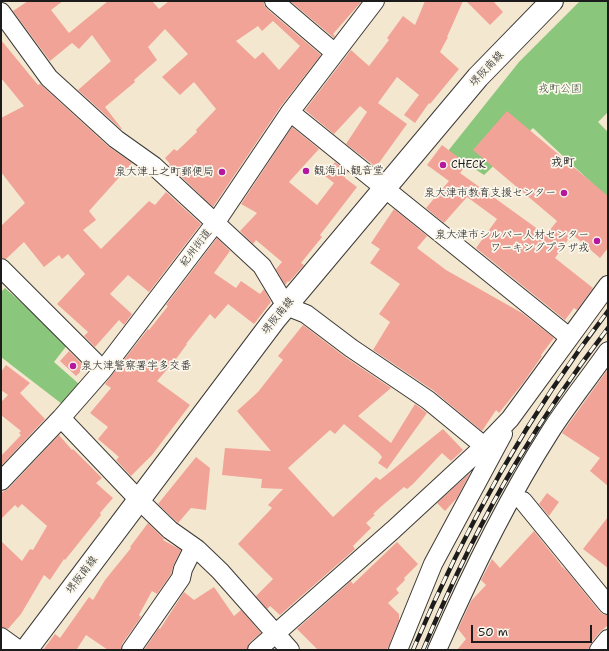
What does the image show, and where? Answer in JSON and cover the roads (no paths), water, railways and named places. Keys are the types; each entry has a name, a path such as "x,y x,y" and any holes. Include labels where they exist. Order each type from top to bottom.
{"main road":[{"name":"堺阪南線","path":"26,650 275,319 478,77 552,1"}],"street":[{"path":"274,1 335,53"},
{"name":"紀州街道","path":"1,481 61,418 103,370 216,222 290,112 375,1"},
{"path":"1,12 49,78 111,135 154,166 262,266 286,306 306,314 351,348 428,400 484,446"},
{"path":"290,112 569,337"},
{"path":"1,268 103,370"},
{"path":"257,650 393,530 484,446 510,419 569,337 607,288"},
{"path":"437,650 476,566 520,482 550,431 608,351"},
{"path":"61,418 139,500 170,530 194,547 220,571 290,650"},
{"path":"398,650 433,564 496,449 510,419"},
{"path":"523,501 608,605"},
{"path":"131,650 181,578 183,569 194,547"},
{"path":"1,637 19,650"},
{"path":"599,650 608,638"}],"railway":[{"path":"413,650 454,561 500,474 551,391 608,311"},
{"path":"423,650 466,555 503,486 549,411 608,328"}],"place":[{"name":"CHECK","path":"443,165"},
{"name":"観海山 観音堂","path":"306,171"},
{"name":"泉大津上之町郵便局","path":"222,172"},
{"name":"泉大津市教育支援センター","path":"564,193"},
{"name":"泉大津市シルバー人材センター ワーキングプラザ戎","path":"597,241"},
{"name":"泉大津警察署宇多交番","path":"73,366"}],"district":[{"name":"戎町","path":"563,163"}],"park label":[{"name":"戎町公園","path":"560,89"}]}
